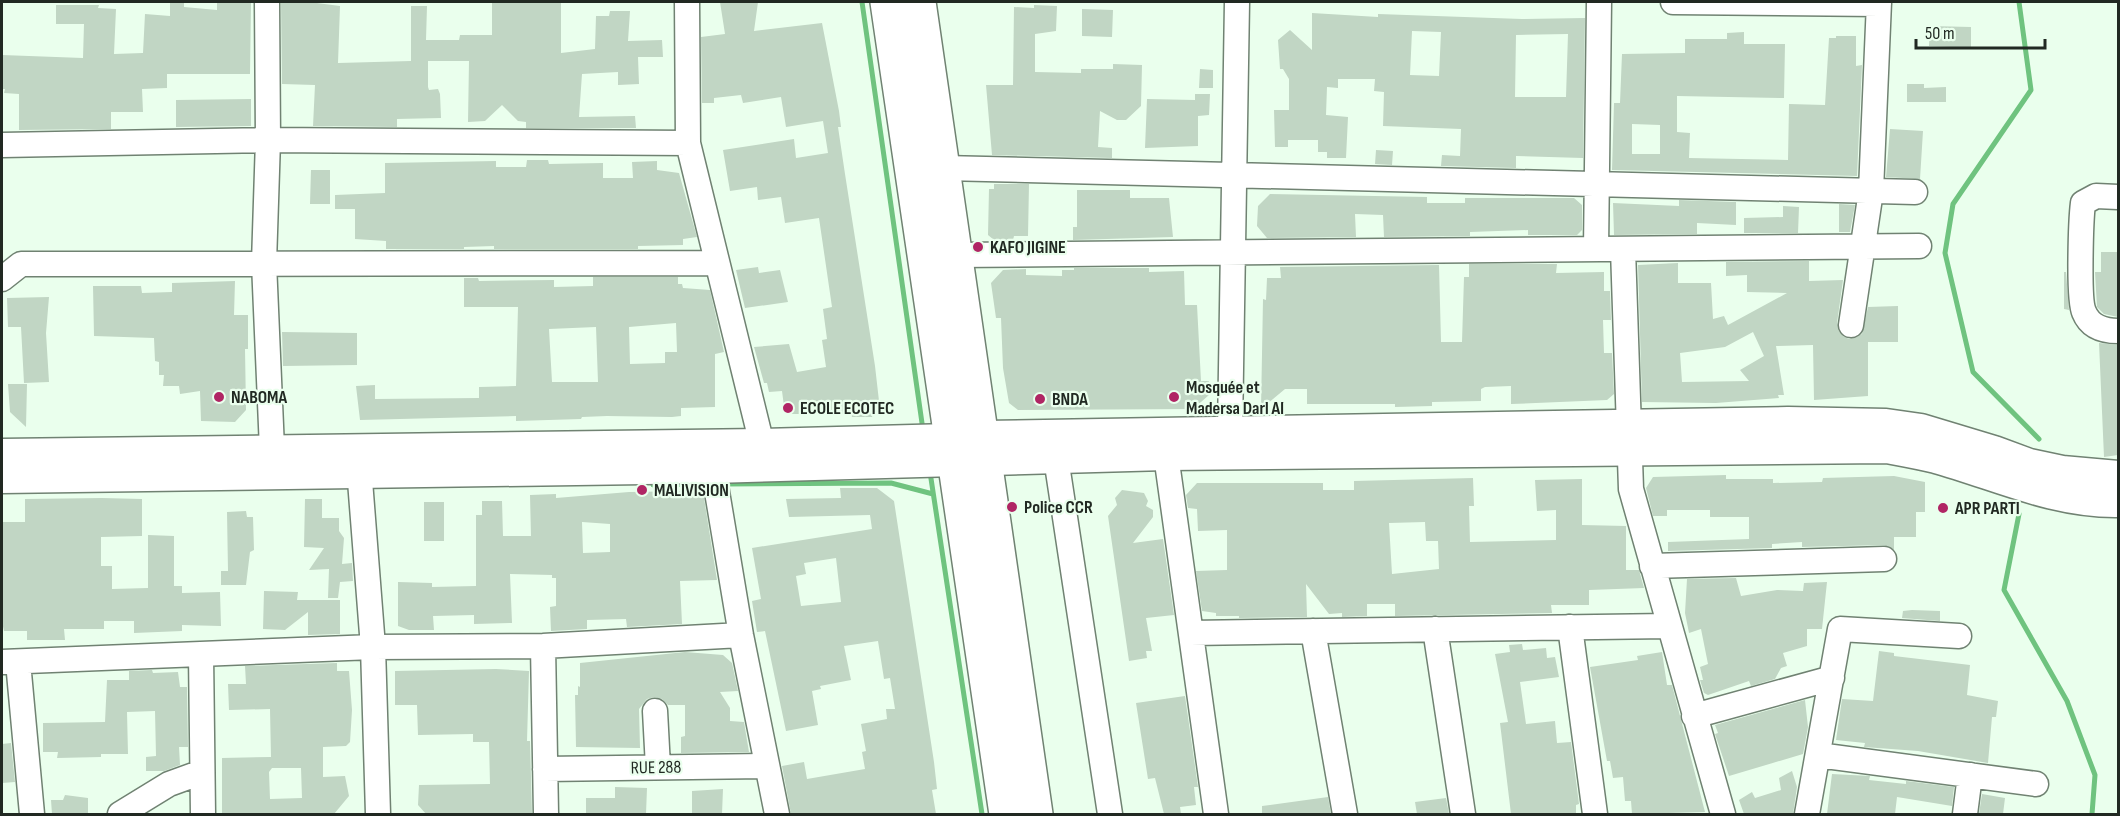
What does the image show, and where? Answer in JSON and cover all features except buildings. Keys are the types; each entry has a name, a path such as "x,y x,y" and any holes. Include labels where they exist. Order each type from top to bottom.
{"highway":[{"path":"887,2 1006,814"},
{"path":"919,2 1036,814"}],"main road":[{"path":"984,448 1056,458 1628,438 1788,422 1886,424 1921,429 2029,464 2062,471 2118,476"},
{"path":"2,478 358,461 952,450 1230,430 1628,438 1887,448 1937,458 1985,475 2075,500 2118,502"},
{"path":"2,454 272,449 358,461"}],"street":[{"path":"267,2 268,140 264,263 272,449"},
{"path":"687,2 688,143 764,455"},
{"path":"1230,430 1237,2"},
{"path":"1596,249 1599,2"},
{"path":"1673,2 1879,3 1871,191 1851,325"},
{"path":"2,145 268,140 688,143"},
{"path":"943,168 1915,192"},
{"path":"2118,197 2096,196 2084,202 2081,221 2083,310 2091,323 2105,331 2118,331"},
{"path":"954,255 1919,246"},
{"path":"1623,249 1631,489 1723,814"},
{"path":"2,279 21,264 717,263"},
{"path":"1166,455 1216,814"},
{"path":"711,456 741,635 777,814"},
{"path":"1056,458 1110,814"},
{"path":"358,461 373,647 378,814"},
{"path":"1652,566 1884,558"},
{"path":"1191,633 1668,626"},
{"path":"1570,627 1595,814"},
{"path":"1435,629 1463,814"},
{"path":"1807,814 1840,629 1959,636"},
{"path":"1313,632 1345,814"},
{"path":"33,814 10,662 373,647 543,646 741,635"},
{"path":"543,646 546,814"},
{"path":"201,654 203,814"},
{"path":"1694,716 1832,678"},
{"path":"655,711 658,767"},
{"path":"1818,755 2036,784"},
{"name":"RUE 288","path":"545,769 767,766"},
{"path":"120,814 169,784 202,772"},
{"path":"1965,814 1970,775"}],"waterway":[{"path":"862,2 923,430"},
{"path":"2019,2 2031,90 1953,204 1945,253 1973,372 2039,439"},
{"path":"930,472 982,814"},
{"path":"723,484 891,483 933,494"},
{"path":"653,485 711,484"},
{"path":"2019,514 2004,590 2067,701 2095,775 2092,814"}],"place":[{"name":"KAFO JIGINE","path":"978,247"},
{"name":"NABOMA","path":"219,397"},
{"name":"Mosquée et Madersa Darl Al","path":"1174,397"},
{"name":"BNDA","path":"1040,399"},
{"name":"ECOLE ECOTEC","path":"788,408"},
{"name":"MALIVISION","path":"642,490"},
{"name":"Police CCR","path":"1012,507"},
{"name":"APR PARTI","path":"1943,508"}]}
